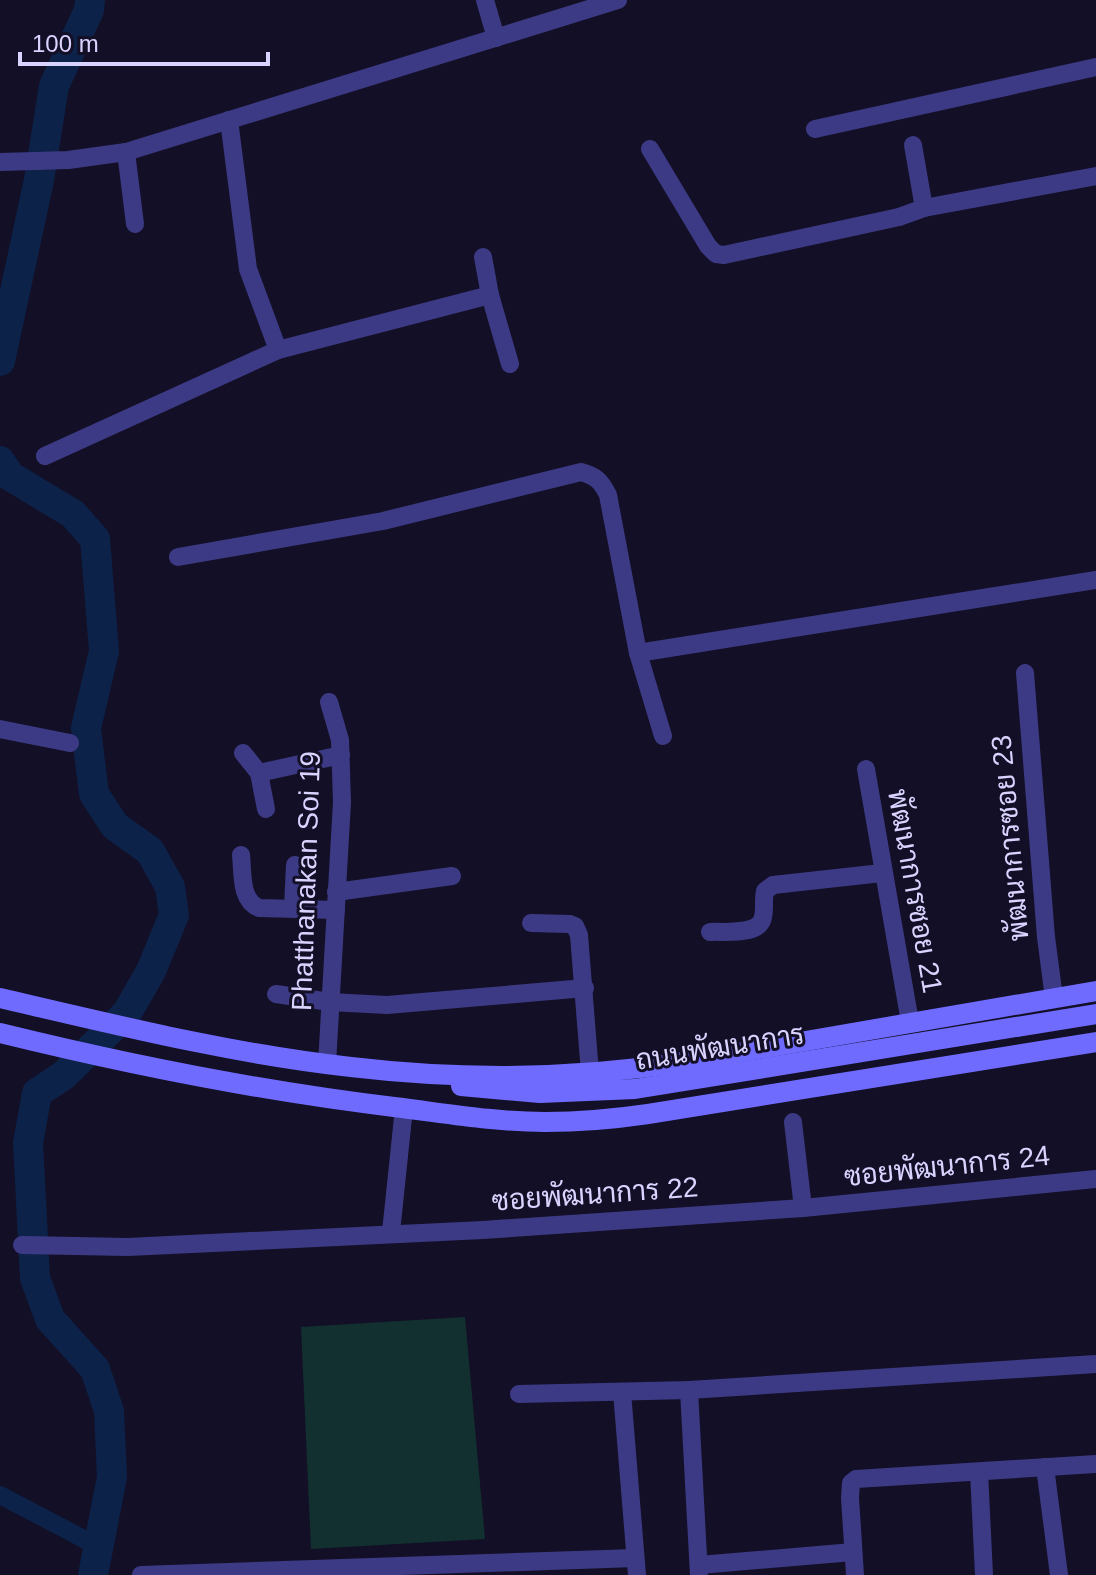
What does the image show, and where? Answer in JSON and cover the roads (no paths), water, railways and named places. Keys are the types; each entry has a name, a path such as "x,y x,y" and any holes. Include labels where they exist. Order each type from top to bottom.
{"main road":[{"name":"ถนนพัฒนาการ","path":"351,1067 460,1074 590,1073 684,1062 1096,991"},
{"name":"ถนนพัฒนาการ","path":"0,998 123,1027 327,1064 540,1093 612,1091 669,1085 1096,1014"},
{"name":"ถนนพัฒนาการ","path":"412,1109 542,1112 637,1104 1096,1025"},
{"name":"ถนนพัฒนาการ","path":"0,1033 237,1084 412,1109 529,1121 610,1119 1096,1042"}],"street":[{"path":"485,0 496,38"},
{"path":"9,162 126,152 618,0"},
{"path":"815,129 1096,67"},
{"path":"229,120 248,269 278,350"},
{"path":"913,145 924,208"},
{"path":"650,149 708,246 716,254 724,255 884,221 924,208 1096,176"},
{"path":"126,152 135,224"},
{"path":"483,257 490,295 510,364"},
{"path":"45,456 278,350 490,295"},
{"path":"178,557 383,521 581,472 602,482 608,495 638,653 663,736"},
{"path":"638,653 1096,580"},
{"name":"พัฒนาการซอย 23","path":"1025,673 1046,937 1054,998"},
{"name":"Phatthanakan Soi 19","path":"327,1064 342,802 340,740 329,702"},
{"path":"0,729 70,743"},
{"path":"243,753 259,773 266,809"},
{"path":"259,773 341,755"},
{"name":"พัฒนาการซอย 21","path":"866,769 910,1022"},
{"path":"241,855 245,895 250,904 259,908 293,908 336,901 452,876"},
{"path":"293,908 295,865"},
{"path":"710,932 750,930 757,926 763,919 765,891 773,885 882,873"},
{"path":"531,923 575,926 579,935 590,1073"},
{"path":"276,994 330,1002 396,1005 585,988"},
{"path":"391,1232 412,1109"},
{"path":"793,1122 803,1208"},
{"name":"ซอยพัฒนาการ 24","path":"803,1208 1096,1179"},
{"name":"ซอยพัฒนาการ 22","path":"24,1245 128,1247 391,1232 483,1230 803,1208"},
{"path":"519,1394 689,1390 1096,1364"},
{"path":"689,1390 699,1570 853,1552"},
{"path":"141,1575 636,1566 622,1392"},
{"path":"855,1575 850,1498 853,1481 1096,1464"},
{"path":"1045,1467 1059,1575"},
{"path":"979,1472 984,1575"}],"waterway":[{"path":"0,361 39,180 54,86 89,10 90,0"},
{"path":"0,461 10,476 73,514 95,539 104,651 86,728 94,794 115,826 150,851 170,887 174,915 151,971 127,1013 64,1075 37,1093 28,1143 35,1278 50,1319 95,1369 109,1411 112,1477 93,1575"},
{"path":"0,1495 99,1547"}]}
